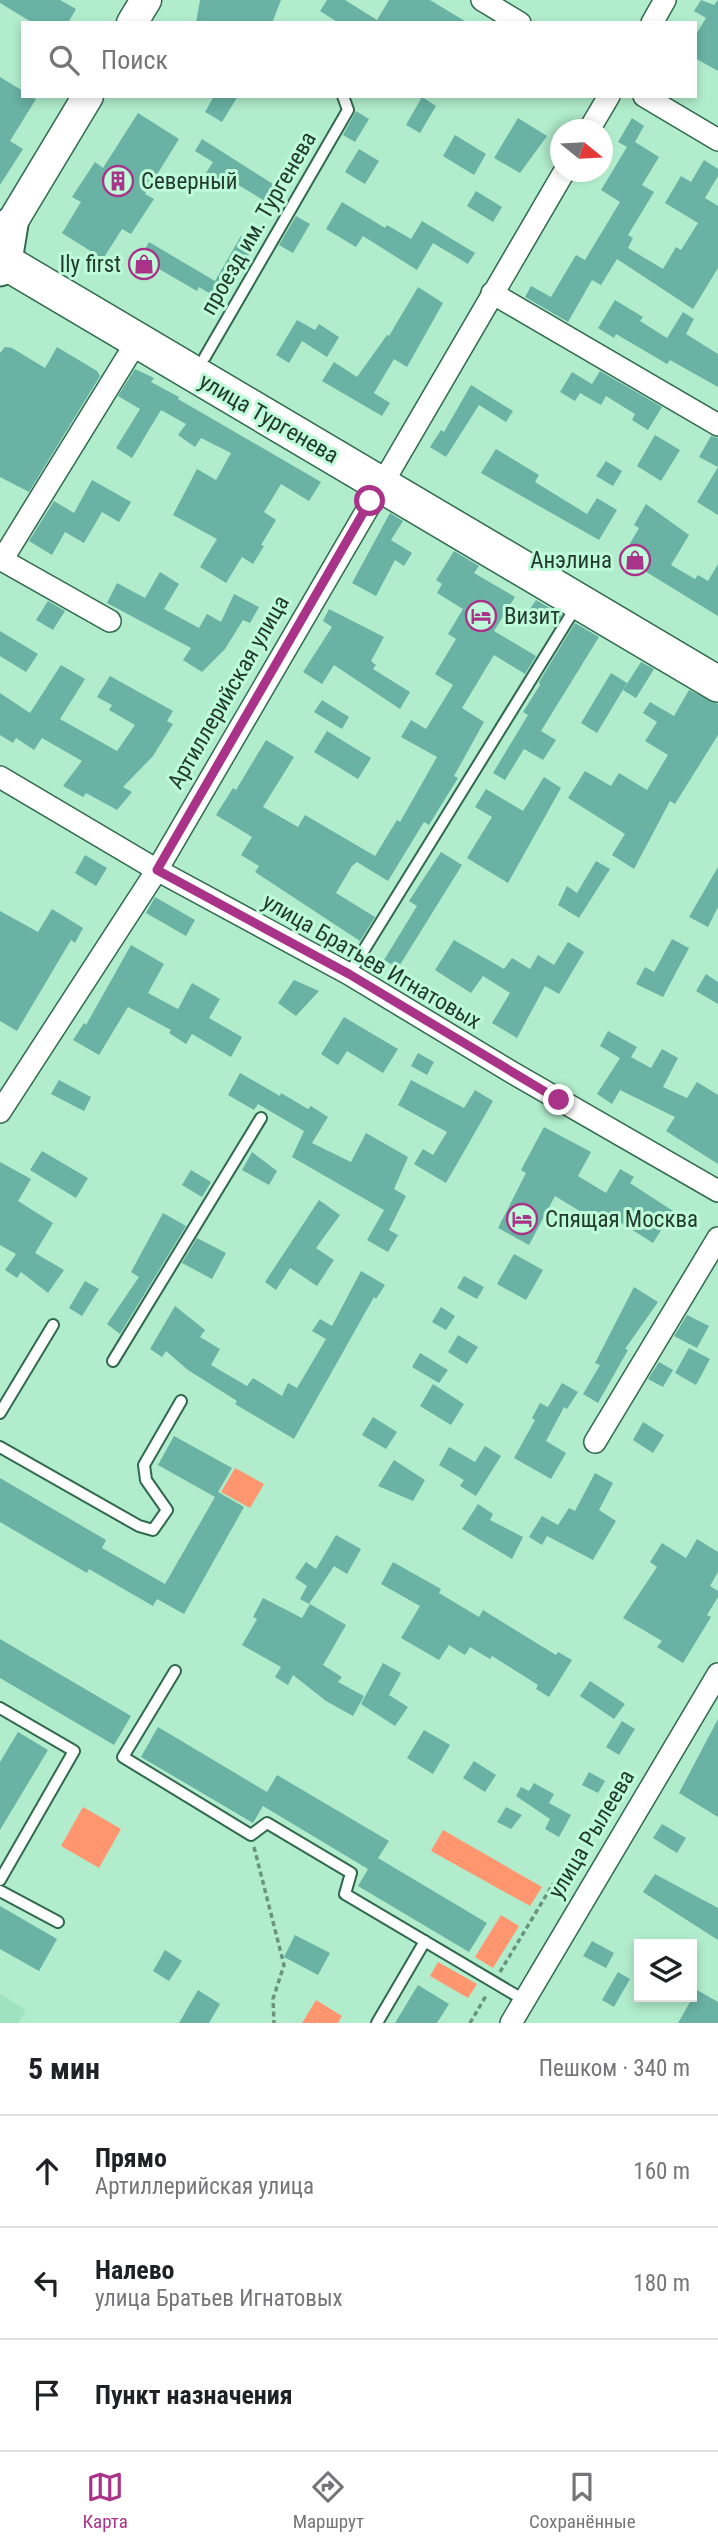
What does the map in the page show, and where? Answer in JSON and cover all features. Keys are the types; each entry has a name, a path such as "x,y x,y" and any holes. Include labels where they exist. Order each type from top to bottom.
{"highway":[{"name":"улица Тургенева","path":"3,246 137,341 385,474 718,662"},
{"name":"улица Тургенева","path":"3,246 205,357 580,600 718,684"}],"main road":[{"path":"133,21 146,0"},
{"path":"3,246 87,98"}],"street":[{"path":"482,0 517,21"},
{"path":"653,21 665,0"},
{"path":"595,119 608,98"},
{"path":"648,98 718,140"},
{"name":"Артиллерийская улица","path":"0,1112 157,870 385,474 558,182"},
{"path":"492,293 718,425"},
{"path":"110,621 2,560 137,341"},
{"name":"улица Братьев Игнатовых","path":"0,777 157,870 349,974 513,1073 718,1191"},
{"path":"595,1443 718,1238"},
{"name":"улица Рылеева","path":"511,2023 718,1674"}],"lane":[{"name":"проезд им. Тургенева","path":"205,357 348,110 343,98"},
{"path":"349,974 580,600"},
{"path":"113,1361 261,1118"},
{"path":"0,1413 53,1325"},
{"path":"0,1447 139,1526 153,1530 167,1510 146,1480 144,1465 181,1401"},
{"path":"175,1671 123,1758 251,1835 267,1822 351,1873 345,1894 524,2000"},
{"path":"0,1708 74,1751 0,1880"},
{"path":"0,1891 58,1922"},
{"path":"377,2023 425,1941"}],"path":[{"path":"251,1835 284,1965 273,1999 274,2023"},
{"path":"470,2023 553,1884"}],"shaded area":[{"path":"235,1468 264,1484 250,1508 221,1492"},
{"path":"83,1807 121,1829 99,1868 61,1846"},
{"path":"443,1830 542,1887 530,1906 431,1851"},
{"path":"501,1915 519,1926 493,1968 475,1957"},
{"path":"438,1962 477,1984 468,1998 430,1976"},
{"path":"0,1994 26,2010 18,2023 0,2023"},
{"path":"316,2000 342,2016 338,2023 302,2023"}],"building":[{"path":"0,0 60,0 76,9 69,21 30,21 0,3"},
{"path":"200,0 281,0 273,21 196,21"},
{"path":"327,0 345,0 377,20 389,0 430,0 465,21 336,21 320,11"},
{"path":"701,0 714,5 718,0 718,71 697,59 697,33 706,18 694,11"},
{"path":"0,77 21,90 21,98 36,99 10,141 23,149 0,185"},
{"path":"213,98 237,98 222,122 205,112"},
{"path":"421,98 436,106 420,133 406,125"},
{"path":"356,111 369,119 355,142 343,135"},
{"name":"Северный","path":"138,113 179,139 145,194 154,199 131,234 122,229 103,259 62,233 81,202 72,197 95,162 103,168"},
{"path":"518,118 547,136 520,173 494,158"},
{"path":"632,118 644,126 635,142 659,157 642,185 654,192 628,235 633,238 628,248 663,269 676,247 681,250 698,223 665,203 681,176 691,182 704,160 718,169 718,176 705,198 718,206 718,268 693,309 617,259 601,285 592,280 568,322 525,297 531,286 551,297 576,255 585,260 620,202 601,190 606,182 613,182 613,170 627,147 618,142"},
{"path":"455,135 486,154 474,175 443,156"},
{"path":"202,139 284,191 275,207 235,183 230,191 204,176 213,162 195,151"},
{"path":"359,149 379,161 365,184 345,172"},
{"path":"476,191 502,207 493,222 467,206"},
{"path":"342,202 385,228 387,225 411,239 422,221 475,253 468,264 433,243 417,270 363,236 356,247 326,229"},
{"path":"296,216 310,224 293,253 279,245"},
{"path":"241,236 255,244 222,301 199,287 197,291 140,258 149,242 215,281"},
{"path":"418,287 443,303 407,367 394,359 374,393 390,403 382,416 322,381 334,362 357,377 387,335 389,336"},
{"path":"615,300 643,317 640,321 667,338 683,312 694,319 686,334 718,354 718,387 670,360 667,364 616,334 614,338 598,328"},
{"path":"297,320 315,330 319,324 339,337 327,357 302,341 289,363 276,355"},
{"path":"5,347 12,348 45,368 57,347 97,371 100,376 29,492 0,477 0,353"},
{"path":"135,369 154,378 151,382 179,397 178,399 321,482 309,501 281,484 264,512 276,520 261,545 264,546 253,564 242,557 226,583 200,567 217,539 173,515 197,469 216,480 231,453 201,438 195,447 178,435 186,424 161,410 132,458 116,448 140,409 118,396"},
{"path":"600,371 662,407 648,430 632,420 635,414 606,396 601,405 580,393 575,401 560,392 572,372 592,384"},
{"path":"471,385 513,411 506,422 479,405 446,457 430,447 441,430 444,432"},
{"path":"655,435 680,450 661,481 637,466"},
{"path":"711,436 718,438 718,467 699,457"},
{"path":"496,449 539,475 535,482 587,514 597,498 617,510 599,540 481,473"},
{"path":"606,461 622,471 613,486 596,476"},
{"path":"718,467 718,515 697,502"},
{"path":"92,480 131,502 119,522 102,512 84,543 65,532 52,555 29,541 54,501 74,513"},
{"path":"646,504 689,535 671,565 695,579 698,575 708,581 718,564 718,616 622,557 639,528 634,525"},
{"path":"390,513 403,521 391,540 412,553 404,566 395,560 376,596 352,583"},
{"path":"454,551 479,566 474,573 515,597 494,631 536,656 525,674 494,655 462,708 484,722 454,776 458,778 429,825 424,822 388,881 357,862 352,866 336,893 375,917 360,941 255,872 259,866 241,855 252,837 216,815 233,788 236,790 266,740 294,757 263,807 298,827 305,815 375,856 397,820 400,822 437,757 401,737 411,720 426,729 453,685 435,674 456,639 448,634 463,609 437,593 442,584 436,580"},
{"path":"160,572 179,584 164,609 199,628 207,614 221,622 234,594 259,607 250,623 243,620 225,649 202,672 183,660 191,648 107,603 117,583 145,598"},
{"path":"536,600 562,615 554,628 528,612"},
{"path":"48,601 65,611 53,630 36,620"},
{"path":"329,609 384,637 371,661 376,665 373,669 410,692 400,709 334,665 322,684 303,672 332,627 323,621"},
{"path":"575,623 599,637 541,731 556,740 543,760 524,749 505,780 493,773 528,715 523,712 540,685 539,682"},
{"path":"0,631 38,654 26,672 0,656"},
{"path":"641,662 654,669 636,698 623,690"},
{"path":"61,665 85,679 60,719 117,751 135,725 109,710 112,705 97,697 110,676 173,711 167,721 173,724 153,756 123,787 132,792 117,810 86,793 83,797 63,786 82,761 42,738 34,750 16,738 13,743 0,735 0,693 30,713"},
{"path":"611,673 627,683 597,733 581,723"},
{"path":"689,690 718,704 718,735 675,804 670,801 634,869 612,855 625,834 568,798 585,771 611,786 619,773 647,790 668,755 645,741 657,722 643,713 650,702 674,716"},
{"path":"322,700 349,717 342,729 314,712"},
{"path":"327,731 371,758 358,779 314,752"},
{"path":"544,777 561,788 508,883 467,858 492,817 475,807 486,789 523,811"},
{"path":"441,852 462,865 398,968 384,960 417,906 409,901"},
{"path":"85,855 107,868 96,886 75,873"},
{"path":"596,861 610,869 579,918 558,905 567,886 577,893"},
{"path":"718,867 718,907 708,927 689,917"},
{"path":"155,897 195,920 186,936 146,913"},
{"path":"52,909 83,928 75,943 71,940 17,1031 0,1021 0,911 38,932"},
{"path":"672,939 689,948 663,997 636,984 645,967 654,972"},
{"path":"454,940 504,969 512,958 530,969 538,955 554,965 568,942 584,952 559,994 545,986 517,1038 492,1023 510,993 483,976 471,993 435,970"},
{"path":"131,945 164,964 148,993 178,1009 192,983 220,999 209,1018 242,1037 231,1057 192,1034 186,1044 169,1033 171,1030 128,1007 99,1055 73,1040 84,1023 86,1025"},
{"path":"706,974 718,982 718,1004 696,991"},
{"path":"294,980 319,991 296,1016 278,1003"},
{"path":"344,1017 398,1049 383,1073 347,1051 338,1065 321,1054"},
{"path":"608,1031 637,1047 631,1057 651,1068 662,1049 678,1058 663,1087 687,1098 697,1082 718,1095 718,1164 666,1131 675,1117 620,1090 612,1104 597,1094 620,1058 600,1046"},
{"path":"418,1053 434,1062 427,1075 411,1066"},
{"path":"240,1073 280,1096 281,1093 308,1109 311,1106 328,1117 312,1143 351,1162 366,1133 408,1157 394,1189 406,1196 389,1230 398,1235 388,1252 367,1240 384,1210 292,1157 304,1131 258,1104 254,1110 228,1095"},
{"path":"59,1080 91,1097 84,1111 51,1094"},
{"path":"411,1080 464,1108 475,1090 493,1101 446,1183 414,1164 423,1149 433,1155 447,1132 398,1105"},
{"path":"544,1127 591,1152 578,1176 606,1193 620,1169 634,1177 630,1183 673,1211 653,1243 612,1217 606,1227 555,1196 529,1245 498,1228 526,1173 521,1170"},
{"path":"42,1151 88,1178 76,1198 30,1170"},
{"path":"252,1152 277,1171 269,1185 242,1170"},
{"path":"0,1162 31,1179 18,1201 53,1223 35,1253 64,1270 48,1293 21,1272 17,1278 5,1270 16,1254 0,1245"},
{"path":"191,1170 211,1182 202,1197 182,1185"},
{"path":"319,1200 340,1215 316,1248 334,1260 317,1286 290,1268 276,1290 265,1282"},
{"path":"163,1213 186,1226 120,1334 107,1324 139,1277 131,1272"},
{"path":"197,1238 226,1253 212,1279 182,1263"},
{"path":"514,1254 543,1270 526,1300 497,1284"},
{"path":"361,1271 385,1285 376,1299 374,1297 294,1439 235,1404 237,1401 188,1370 166,1351 162,1357 150,1349 175,1306 205,1330 200,1337 220,1349 211,1365 247,1386 253,1378 282,1396 288,1383 297,1388 326,1339 312,1331 320,1319 332,1326"},
{"path":"464,1276 484,1287 477,1299 457,1288"},
{"path":"85,1281 99,1289 82,1316 69,1308"},
{"path":"634,1287 658,1302 625,1349 628,1350 598,1403 583,1394 600,1365 595,1363"},
{"path":"441,1307 455,1316 446,1330 432,1322"},
{"path":"687,1315 709,1326 697,1348 674,1336"},
{"path":"458,1335 478,1347 467,1364 448,1352"},
{"path":"689,1348 710,1359 696,1385 675,1373"},
{"path":"420,1353 448,1370 439,1383 412,1367"},
{"path":"659,1362 673,1370 663,1387 648,1379"},
{"path":"562,1383 578,1392 567,1409 564,1407 546,1441 566,1453 551,1479 514,1458 535,1420 532,1418 540,1403 548,1407"},
{"path":"433,1384 464,1404 451,1425 420,1406"},
{"path":"373,1417 397,1432 386,1449 362,1435"},
{"path":"643,1422 664,1435 653,1453 633,1440"},
{"path":"174,1436 232,1468 218,1492 244,1507 184,1614 157,1599 153,1606 89,1569 87,1573 0,1522 0,1478 106,1540 102,1548 165,1584 215,1497 158,1465"},
{"path":"485,1446 501,1456 476,1496 460,1486 464,1480 439,1465 449,1447 475,1462"},
{"path":"394,1460 425,1480 413,1501 378,1486"},
{"path":"595,1473 613,1483 599,1510 616,1521 593,1560 547,1536 542,1545 529,1537 542,1516 558,1525 569,1508 575,1511"},
{"path":"478,1504 493,1514 490,1520 523,1537 512,1559 462,1529"},
{"path":"336,1535 361,1549 347,1574 334,1566 309,1604 300,1599 307,1586 295,1578 306,1562 316,1569"},
{"path":"697,1539 718,1552 718,1572 710,1586 718,1591 718,1597 707,1615 711,1617 683,1663 657,1647 662,1641 623,1618 657,1567 650,1562 662,1543 686,1558"},
{"path":"393,1562 441,1589 439,1593 479,1617 483,1610 556,1655 558,1652 572,1660 549,1697 536,1689 538,1685 492,1656 490,1659 470,1647 465,1655 449,1645 439,1660 401,1638 420,1606 381,1584"},
{"path":"263,1598 302,1618 310,1604 346,1625 323,1665 342,1677 338,1682 364,1696 353,1716 326,1701 293,1675 288,1685 275,1677 281,1667 242,1645 257,1619 253,1617"},
{"path":"0,1639 131,1716 114,1745 0,1678"},
{"path":"383,1663 401,1673 389,1695 408,1707 395,1726 361,1704"},
{"path":"590,1681 625,1704 614,1719 580,1696"},
{"path":"718,1719 718,1817 679,1793"},
{"path":"622,1721 635,1729 619,1755 606,1747"},
{"path":"158,1727 267,1792 277,1775 389,1841 378,1858 487,1923 469,1952 358,1886 368,1869 263,1806 253,1823 141,1757"},
{"path":"424,1730 450,1745 433,1774 407,1758"},
{"path":"18,1732 48,1750 0,1830 0,1762"},
{"path":"474,1761 496,1775 485,1792 463,1778"},
{"path":"589,1772 605,1781 598,1793 582,1785"},
{"path":"534,1783 554,1794 549,1803 571,1815 559,1837 545,1829 550,1819 516,1796 521,1787 529,1791"},
{"path":"506,1807 522,1815 511,1829 497,1822"},
{"path":"662,1824 686,1838 677,1853 653,1838"},
{"path":"655,1874 718,1908 718,1940 643,1892"},
{"path":"0,1906 57,1939 39,1971 0,1949"},
{"path":"295,1935 330,1953 318,1975 284,1957"},
{"path":"592,1941 614,1953 606,1968 583,1956"},
{"path":"165,1950 182,1961 169,1981 153,1971"},
{"path":"618,1972 630,1979 614,2007 602,2000"},
{"path":"418,1985 449,2004 437,2023 395,2023"},
{"path":"198,1990 220,2004 209,2023 179,2023"},
{"path":"697,1990 718,2002 718,2023 678,2023 690,2002 697,2002"}],"place":[{"name":"Северный","path":"118,181"},
{"name":"Ily first","path":"144,264"},
{"name":"Анэлина","path":"635,560"},
{"name":"Визит","path":"481,616"},
{"name":"Спящая Москва","path":"522,1219"}],"route":[{"path":"370,501 157,870 349,974 559,1100"}]}
